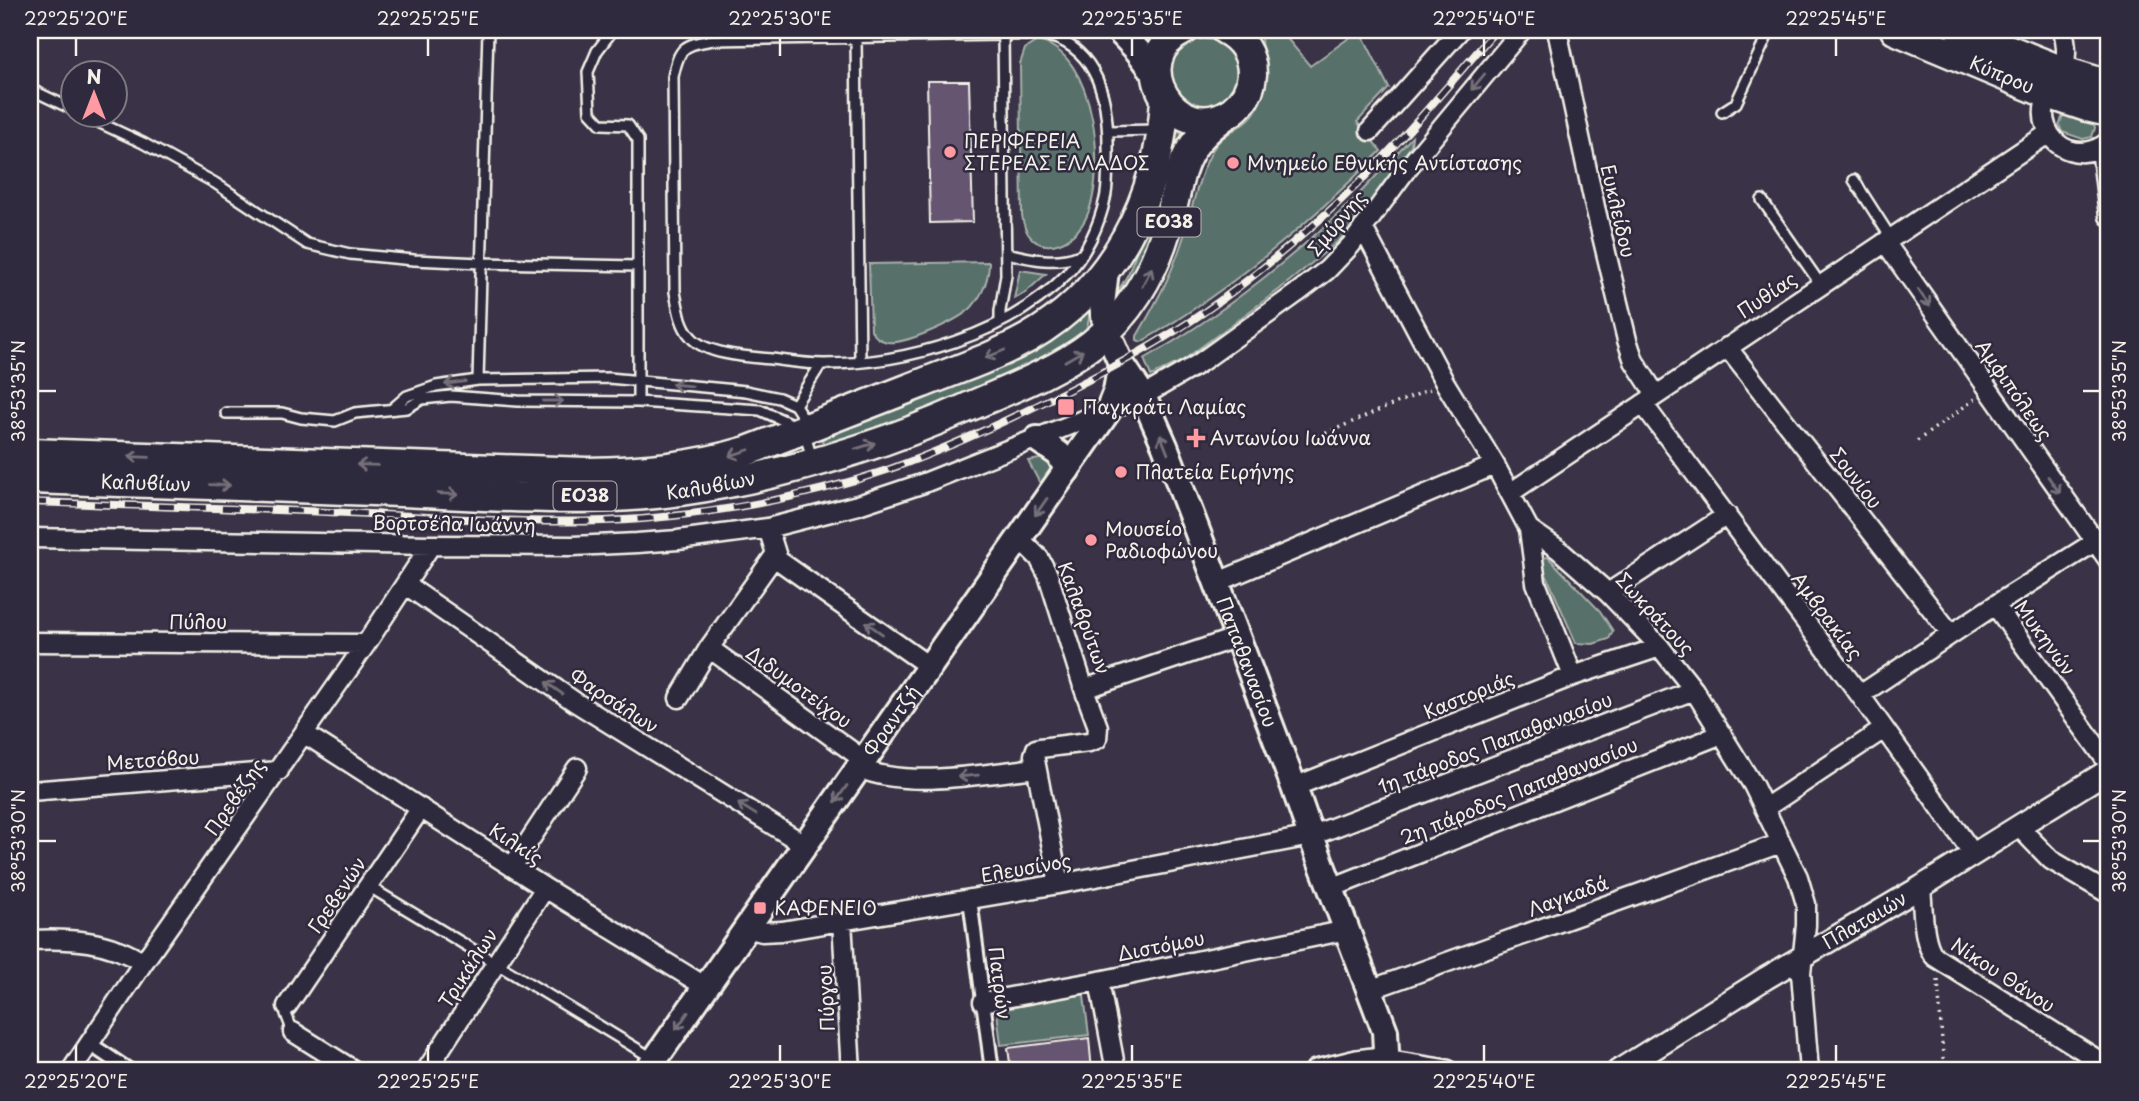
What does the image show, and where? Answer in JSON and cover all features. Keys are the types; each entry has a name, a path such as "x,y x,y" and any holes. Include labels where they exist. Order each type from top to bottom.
{"main road":[{"path":"1118,30 1138,51 1178,112 1194,119 1211,119 1227,114"},
{"name":"ΕΟ38","path":"1161,88 1158,59 1172,37 1184,30"},
{"name":"ΕΟ38","path":"1225,30 1238,38 1247,39 1251,63 1250,86 1239,105 1227,114"},
{"name":"Κύπρου","path":"1895,30 2056,82 2109,85"},
{"name":"Κύπρου","path":"1960,30 2056,82 2087,107 2109,112"},
{"name":"Καλυβίων","path":"30,453 621,472 705,463 747,451 799,417 1013,346 1066,313 1106,270 1138,215 1163,130 1161,88"},
{"name":"Καλυβίων","path":"30,479 489,496 631,496 701,487 814,461 906,433 993,396 1072,357 1107,331 1135,297 1153,267 1167,229 1183,163 1190,148 1201,135 1227,114"},
{"name":"Παπαθανασίου","path":"1106,270 1102,305 1107,331 1121,363 1143,396 1218,582 1385,1035 1383,1066"},
{"name":"Φραντζή","path":"651,1065 1108,411 1116,391 1121,363"},
{"path":"1037,439 1059,454 1067,470"}],"street":[{"path":"1370,131 1460,30"},
{"name":"Σμύρνης","path":"1108,411 1143,396 1198,364 1297,293 1339,258 1406,170 1522,30"},
{"name":"Ευκλείδου","path":"1557,30 1629,349 1649,399"},
{"path":"2063,30 2067,47 2043,112 2049,133 2058,144 2072,151 2087,152 2105,144 2109,216"},
{"name":"Πυθίας","path":"1510,493 2049,133"},
{"name":"Σωκράτους","path":"1363,228 1445,383 1495,465 1529,529 1558,549 1608,593 1660,647 1694,690 1765,808 1798,877 1806,904 1802,982 1809,1071"},
{"name":"Αμφιπόλεως","path":"1888,240 1987,390 2101,537 2109,561"},
{"name":"Σουνίου","path":"1727,347 1951,634"},
{"name":"Αμβρακίας","path":"1649,399 1727,515 1974,855"},
{"name":"Βορτσέλα Ιωάννη","path":"30,538 561,546 637,543 768,528 883,497 1108,411"},
{"path":"1218,582 1495,465"},
{"path":"1608,593 1727,515"},
{"path":"768,528 778,560 930,667"},
{"path":"1529,529 1536,583 1573,676"},
{"name":"Μυκηνών","path":"1860,695 2101,537"},
{"name":"Καλαβρύτων","path":"1019,538 1039,558 1048,575 1084,689 1238,637"},
{"name":"Πρεβέζης","path":"71,1071 143,963 366,644 431,545"},
{"path":"679,698 709,648 775,555"},
{"name":"Φαρσάλων","path":"406,585 575,702 805,845"},
{"name":"Μυκηνών","path":"1995,605 2109,764"},
{"name":"Πύλου","path":"30,642 366,644"},
{"name":"Καστοριάς","path":"1294,787 1573,676 1660,647"},
{"name":"Διδυμοτείχου","path":"709,648 874,775 913,778 965,776 1036,768"},
{"path":"1059,884 1034,755 1037,748 1097,739 1098,727 1084,689"},
{"name":"1η πάροδος Παπαθανασίου","path":"1311,836 1694,690"},
{"path":"1765,808 1884,729"},
{"name":"Κιλκίς","path":"304,734 706,987"},
{"name":"2η πάροδος Παπαθανασίου","path":"1331,888 1722,734"},
{"path":"512,867 577,768"},
{"name":"Πλαταιών","path":"1618,1071 2109,770"},
{"name":"Μετσόβου","path":"30,791 279,771"},
{"name":"Γρεβενών","path":"287,1006 421,808"},
{"path":"2019,827 2050,860 2109,894"},
{"name":"Ελευσίνος","path":"747,928 774,932 842,922 1311,836"},
{"name":"Λαγκαδά","path":"1369,990 1781,843"},
{"name":"Νίκου Θάνου","path":"1921,887 1927,943 1931,953 2109,1067"},
{"name":"Τρικάλων","path":"426,1071 545,888"},
{"name":"Πατρών","path":"970,900 992,1071"},
{"name":"Πύργου","path":"842,922 851,1071"},
{"name":"Διστόμου","path":"983,1002 1347,930"},
{"path":"30,940 90,942 123,951 143,963"},
{"path":"1099,981 1116,1071"},
{"path":"293,1032 355,1071"},
{"path":"90,1044 130,1071"},
{"path":"1316,1071 1366,1059 1383,1066 1447,1071"}],"lane":[{"path":"478,380 488,30"},
{"path":"613,30 597,51 588,72 590,111 601,124 628,125 638,140 638,401"},
{"path":"1722,112 1737,103 1770,30"},
{"path":"822,34 856,38 1003,35 1049,37 1062,41 1077,51 1098,83 1104,99 1108,131 1105,199 1095,228 1082,255 1068,273 1025,308 979,332 918,353 860,362 821,364 718,352 691,338 679,314 675,292 675,64 682,50 694,43 714,40 822,34"},
{"path":"1000,322 1006,284 1007,253 1003,35"},
{"path":"856,38 860,362"},
{"path":"30,89 60,103"},
{"path":"115,130 215,183 307,244 350,254 414,260 638,266"},
{"path":"1108,131 1163,130"},
{"path":"1854,180 1888,240"},
{"path":"1762,200 1821,285"},
{"path":"1007,253 1054,261 1070,260 1082,255"},
{"path":"799,417 821,364"},
{"path":"390,410 407,396 436,386 478,380 639,380 746,391 779,398 799,417 814,461"},
{"path":"226,412 282,413 301,418 335,421 355,413 407,408 422,399 451,396 518,401 638,401 760,410 799,417"},
{"path":"368,886 497,963 651,1065"},
{"path":"287,1006 286,1014 293,1032"}],"path":[{"path":"1319,436 1445,383"},
{"path":"1917,441 1987,390"},
{"path":"1940,961 1937,976 1944,1071"}],"green space":[{"path":"1261,30 1280,30 1310,66 1360,30 1389,88 1357,122 1381,151 1267,255 1206,301 1141,342 1137,340 1137,336 1174,265 1210,154 1222,138 1249,119 1259,104 1264,77"},
{"path":"1204,39 1217,42 1228,49 1235,60 1238,73 1235,86 1228,97 1217,104 1204,107 1191,104 1180,97 1173,86 1170,73 1173,60 1180,49 1191,42"},
{"path":"1037,41 1057,50 1073,67 1085,91 1096,147 1096,175 1085,220 1069,238 1049,245 1040,244 1032,238 1025,229 1022,215 1020,64 1025,49"},
{"path":"2064,113 2093,120 2095,128 2092,137 2083,139 2062,132 2059,125"},
{"path":"1170,128 1188,137 1159,187 1143,257 1114,309 1110,305 1128,274 1143,235 1153,185"},
{"path":"1412,137 1411,146 1353,227 1335,244 1280,289 1182,361 1151,376 1144,359 1227,306 1279,265 1353,200"},
{"path":"989,262 987,280 979,297 972,307 956,318 919,336 895,342 882,340 871,330 869,264"},
{"path":"1020,270 1046,274 1014,299"},
{"path":"1089,305 1087,325 1076,342 964,399 833,444 822,442 823,438 1006,365 1070,328"},
{"path":"1046,458 1058,465 1044,491 1028,461"},
{"path":"1548,557 1600,611 1613,631 1609,639 1593,644 1576,643 1545,572 1543,558"},
{"path":"1083,988 1089,1035 1001,1045 996,1004"}],"building":[{"name":"ΠΕΡΙΦΕΡΕΙΑ ΣΤΕΡΕΑΣ ΕΛΛΑΔΟΣ","path":"927,81 969,81 973,222 930,223"},
{"path":"1089,1038 1092,1071 1011,1071 1008,1048"}],"railway":[{"path":"30,502 495,520 605,521 673,516 736,507 799,495 860,479 928,455 1086,381 1162,339 1223,298 1300,237 1366,176 1496,30"}],"place":[{"name":"ΠΕΡΙΦΕΡΕΙΑ ΣΤΕΡΕΑΣ ΕΛΛΑΔΟΣ","path":"950,152"},
{"name":"Μνημείο Εθνικής Αντίστασης","path":"1233,163"},
{"name":"Παγκράτι Λαμίας","path":"1066,407"},
{"name":"Αντωνίου Ιωάννα","path":"1196,438"},
{"name":"Πλατεία Ειρήνης","path":"1121,472"},
{"name":"Μουσείο Ραδιοφώνου","path":"1091,540"},
{"name":"ΚΑΦΕΝΕΙΟ","path":"760,908"}]}
